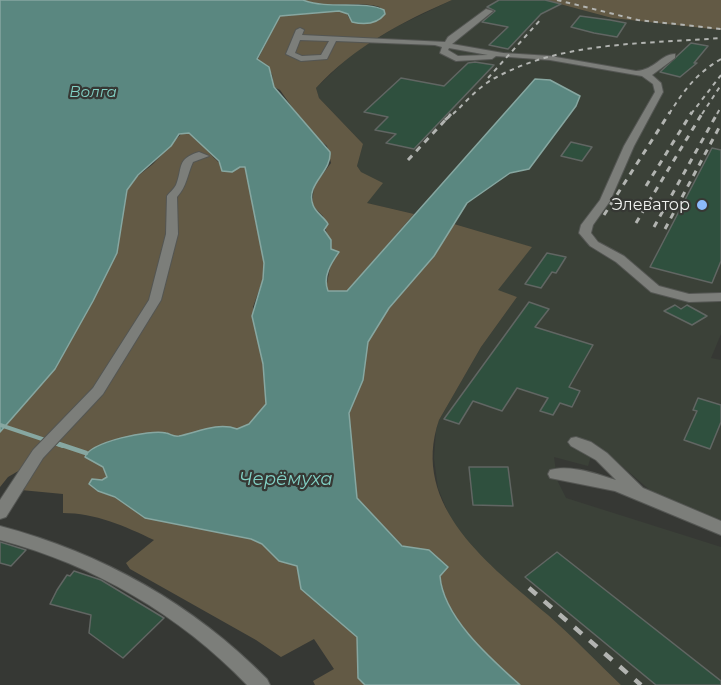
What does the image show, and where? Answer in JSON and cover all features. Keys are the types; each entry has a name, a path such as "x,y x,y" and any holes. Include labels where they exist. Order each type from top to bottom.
{"street":[{"path":"489,11 446,45 444,53 456,59 503,55"},
{"path":"334,38 324,57 306,59 290,56 298,33 334,38 446,45 503,55 550,58 623,73 645,74 657,83 659,92 629,146 605,201 587,225 585,233 594,244 620,259 655,289 689,298 721,297"},
{"path":"645,74 672,56"},
{"path":"0,513 18,481 38,454 98,391 155,300 172,234 172,196 181,186 183,172 189,160 199,155 204,156"},
{"path":"576,442 591,447 638,493"},
{"path":"556,474 582,476 638,493 721,528"},
{"path":"0,532 134,586 173,610 234,658 260,685"}],"shaded area":[{"path":"303,0 452,0 415,17 362,48 316,88 319,98 363,144 357,166 361,172 383,183 367,203 414,214 347,291 327,291 332,258 323,216 312,205 314,186 331,163 327,146 309,131 280,90 274,87 272,74 257,61 280,16 339,11 346,12 349,18 364,24 379,20 380,7 361,4 322,4"},
{"path":"452,0 545,0 612,18 721,30 721,334 711,358 721,360 721,522 652,492 600,447 592,453 588,466 554,457 557,480 566,498 721,547 721,685 621,685 549,617 490,567 453,525 438,488 434,458 439,420 481,347 517,297 497,291 531,247 454,224 467,203 510,173 529,169 576,106 580,96 535,79 414,214 367,203 361,172 357,166 363,144 319,98 316,88 353,53 396,27"},
{"path":"545,0 721,0 721,30 612,18"},
{"path":"183,132 199,141 221,164 230,167 245,167 264,263 263,279 253,307 263,364 266,404 249,424 237,429 215,427 178,436 147,434 132,440 98,463 103,467 107,477 102,480 98,491 181,523 251,539 262,544 279,561 297,566 301,589 357,637 358,677 365,685 315,685 313,681 334,669 314,639 281,657 256,640 130,569 126,563 154,540 121,525 98,518 63,513 63,494 21,490 20,470 8,477 0,487 0,432 55,369 93,301 117,253 127,190 138,176 153,164"},
{"path":"454,224 532,247 498,290 517,297 481,347 439,420 433,451 435,480 445,507 461,532 481,555 557,623 621,685 520,685 470,636 450,607 440,576 448,567 429,550 403,546 357,498 349,413 363,380 367,342 389,308 434,256"}],"water":[{"path":"0,0 303,0 313,3 376,7 384,10 385,14 382,17 374,22 366,23 352,22 348,14 339,11 280,16 257,59 269,67 274,87 330,152 330,159 315,184 312,198 314,208 328,224 324,230 331,240 331,249 339,252 327,275 328,291 347,291 535,79 550,80 580,96 576,106 529,169 510,173 467,203 434,256 389,308 368,342 363,380 349,413 357,498 402,546 429,550 448,567 440,576 450,607 470,636 520,685 365,685 358,678 357,637 301,589 297,566 279,561 262,544 251,539 145,518 115,497 98,491 89,484 92,479 102,480 107,477 103,467 85,457 89,451 98,446 121,438 147,433 158,432 177,436 215,427 237,429 249,424 266,404 263,364 252,316 263,279 264,263 245,167 232,172 222,171 219,161 189,133 179,134 171,146 138,175 127,190 117,253 93,301 55,369 0,432"}],"building":[{"path":"499,0 545,0 561,4 541,14 508,49 489,45 508,27 482,22 495,11 487,7"},
{"path":"580,16 626,23 617,37 571,27"},
{"path":"691,43 708,46 694,63 697,63 680,77 660,72"},
{"path":"468,63 494,65 414,149 386,143 396,134 375,130 388,117 364,112 401,78 444,86"},
{"path":"571,142 592,147 582,161 561,156"},
{"name":"Элеватор","path":"712,148 721,150 721,261 712,283 650,267"},
{"path":"547,253 566,257 556,273 552,272 541,288 525,284"},
{"path":"529,302 549,309 535,327 593,345 569,387 580,391 572,407 560,403 553,415 540,411 548,398 517,388 502,411 473,401 459,424 444,419"},
{"path":"675,305 681,309 687,305 707,316 692,325 664,311"},
{"path":"698,398 721,405 721,422 710,449 684,440 697,411 693,410"},
{"path":"469,467 508,467 513,506 473,505"},
{"path":"0,542 26,550 11,566 0,563"},
{"path":"557,552 721,681 721,685 656,685 525,577"},
{"path":"74,571 101,580 164,618 123,658 89,633 91,615 50,604 67,575 70,576"}],"waterway":[{"path":"0,425 63,446"},
{"path":"59,444 86,453"}],"railway":[{"path":"557,0 638,20 721,29"},
{"path":"488,78 542,18"},
{"path":"453,114 489,81 521,66 548,57 605,46 721,38"},
{"path":"669,114 692,83 721,59"},
{"path":"691,114 721,75"},
{"path":"702,114 721,85"},
{"path":"717,114 721,107"},
{"path":"447,118 454,112"},
{"path":"604,215 670,112"},
{"path":"646,186 692,112"},
{"path":"636,223 703,112"},
{"path":"654,227 718,112"},
{"path":"447,118 451,114"},
{"path":"408,160 447,118"},
{"path":"665,229 721,124"},
{"path":"529,588 641,685"}],"place":[{"name":"Элеватор","path":"702,205"}],"water label":[{"name":"Волга","path":"93,93"},
{"name":"Черёмуха","path":"286,480"}]}
